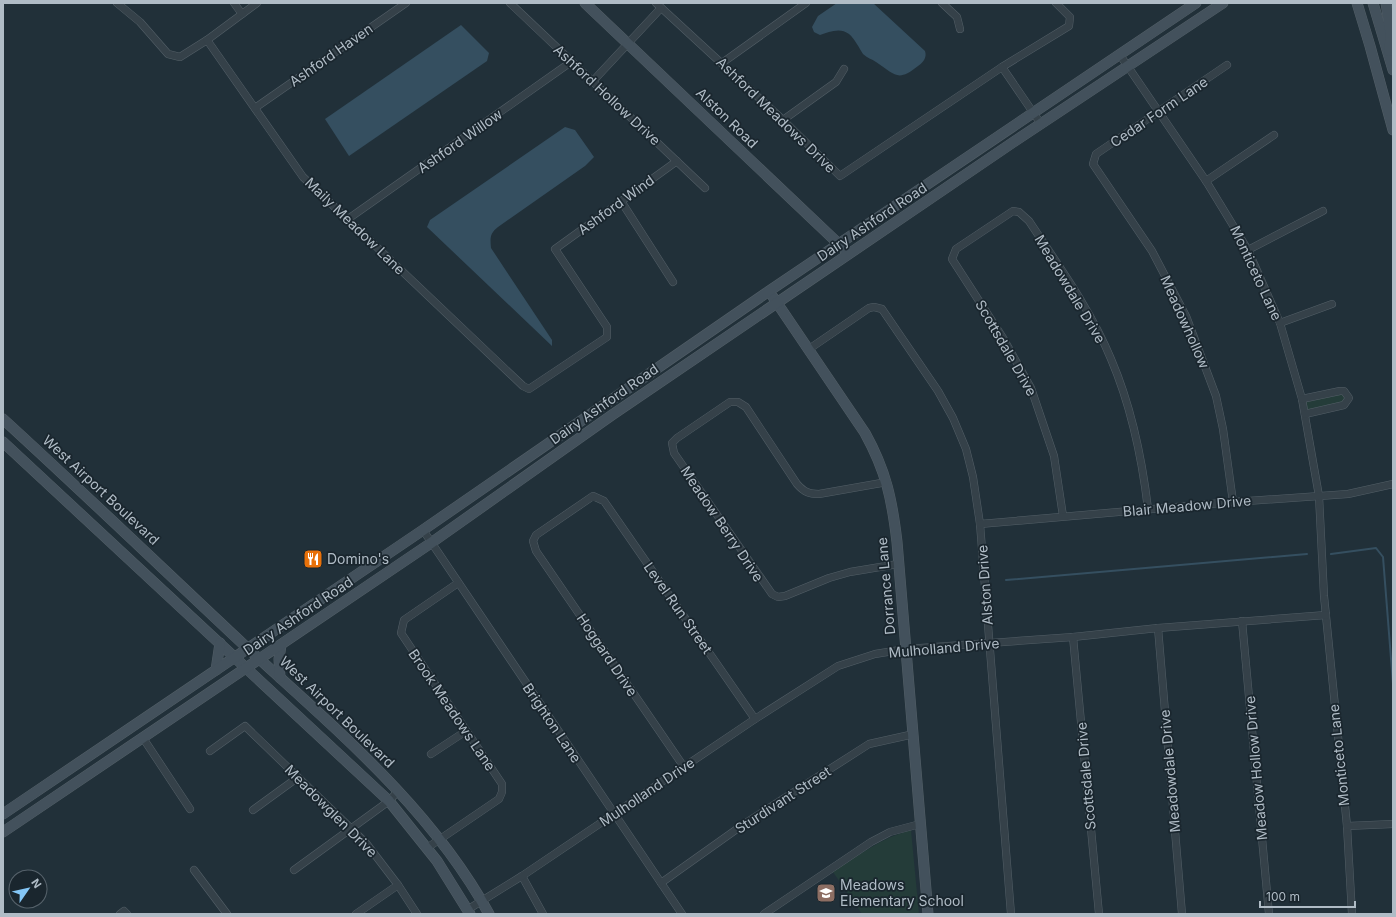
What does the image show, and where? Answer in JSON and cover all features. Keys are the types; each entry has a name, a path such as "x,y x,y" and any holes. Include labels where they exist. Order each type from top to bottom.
{"main road":[{"name":"Alston Road","path":"585,3 849,254"},
{"name":"Dairy Ashford Road","path":"3,814 423,530 604,403 839,243 1196,3"},
{"name":"Dairy Ashford Road","path":"3,832 431,543 612,415 1041,124 1223,3"},
{"path":"1357,3 1390,102 1393,130"},
{"path":"1373,3 1393,70"},
{"path":"1386,3 1391,36 1389,53"},
{"name":"Dorrance Lane","path":"769,291 865,432 887,482 898,542 898,564 914,734 928,914"},
{"path":"604,403 612,415"},
{"name":"West Airport Boulevard","path":"3,419 260,659 398,791 441,839 489,914"},
{"name":"West Airport Boulevard","path":"3,442 389,801 427,848 449,879 468,912"},
{"path":"216,670 220,644"},
{"path":"280,678 279,660 281,645"}],"street":[{"path":"117,3 140,22 168,54 177,57 182,56 207,40 257,3"},
{"path":"234,3 242,14"},
{"name":"Ashford Haven","path":"255,108 406,3"},
{"name":"Ashford Hollow Drive","path":"510,3 594,81 705,188"},
{"path":"722,63 806,3"},
{"path":"942,3 957,17 960,28"},
{"path":"1041,124 1002,67 1069,26 1070,17 1056,3"},
{"path":"594,81 659,6"},
{"name":"Ashford Meadows Drive","path":"659,6 784,120 840,176 1002,67"},
{"name":"Maily Meadow Lane","path":"207,40 303,178 523,386 529,389 607,337 608,332"},
{"name":"Monticeto Lane","path":"1120,55 1158,113 1206,181 1248,250 1280,323 1302,399 1319,496 1324,596 1346,826 1352,914"},
{"name":"Ashford Willow","path":"348,219 572,62"},
{"name":"Cedar Form Lane","path":"1093,160 1096,154 1227,65"},
{"path":"784,120 836,82 844,69"},
{"path":"1206,181 1274,135"},
{"name":"Meadowhollow","path":"1093,160 1094,167 1152,251 1186,316 1216,396 1223,429 1233,502"},
{"name":"Ashford Wind","path":"608,332 607,326 555,249 677,161"},
{"path":"621,201 673,282"},
{"name":"Scottsdale Drive","path":"1019,212 1013,211 1008,213 956,249 952,259 1003,338 1031,388 1054,456 1063,516"},
{"path":"1248,250 1323,211"},
{"name":"Meadowdale Drive","path":"1019,212 1029,221 1077,294 1112,359 1131,414 1140,448 1148,509"},
{"path":"1280,323 1332,304"},
{"name":"Alston Drive","path":"809,348 869,308 878,307 887,315 938,391 953,418 966,449 973,476 980,524 1011,914"},
{"path":"1302,399 1340,391 1344,391 1349,398 1344,406 1305,414"},
{"name":"Meadow Berry Drive","path":"887,482 819,494 810,494 804,491 797,484 746,407 738,402 730,402 677,438 672,446 674,453 767,590 778,597 785,596 829,578 850,572 898,564"},
{"name":"Blair Meadow Drive","path":"980,524 1233,502 1348,494 1393,484"},
{"name":"Hoggard Drive","path":"601,498 593,496 536,534 533,541 536,551 684,767"},
{"name":"Level Run Street","path":"601,498 755,719"},
{"name":"Brighton Lane","path":"423,530 613,815 682,914"},
{"name":"Brook Meadows Lane","path":"441,839 499,799 502,792 502,784 404,640 401,633 404,620 458,583"},
{"name":"Mulholland Drive","path":"468,912 482,901 522,876 755,719 838,666 875,654 906,649 1073,638 1158,628 1326,615"},
{"name":"Meadow Hollow Drive","path":"1242,621 1269,914"},
{"name":"Meadowdale Drive","path":"1158,628 1182,914"},
{"name":"Scottsdale Drive","path":"1073,638 1099,914"},
{"name":"Meadowglen Drive","path":"210,751 245,726 297,778 352,828 381,861 417,914"},
{"path":"431,754 466,731"},
{"name":"Sturdivant Street","path":"661,884 744,824 869,744 914,734"},
{"path":"143,738 190,809"},
{"path":"253,810 297,778"},
{"path":"294,870 389,801 398,791"},
{"path":"764,914 870,842 890,832 920,824"},
{"path":"1346,826 1393,824"},
{"path":"427,848 441,839"},
{"path":"194,870 227,914"},
{"path":"522,876 543,914"},
{"path":"356,914 398,885"},
{"path":"120,914 124,911 126,914"}],"green space":[{"path":"1340,391 1348,401 1305,413 1303,399"},
{"path":"911,830 919,914 862,914 833,872 880,842"}],"water":[{"path":"837,3 873,3 925,51 926,55 923,61 911,71 905,74 896,75 863,54 853,38 846,32 838,30 820,35 814,32 812,27 818,16"},
{"path":"461,25 489,53 487,61 349,156 325,119"},
{"path":"565,127 575,130 594,157 585,166 498,227 493,231 491,239 491,248 552,340 552,346 427,227 430,220"}],"waterway":[{"path":"1331,554 1376,548 1383,557 1393,684"},
{"path":"1006,580 1307,554"}],"place":[{"name":"Domino's","path":"313,559"},
{"name":"Meadows Elementary School","path":"826,893"}]}
